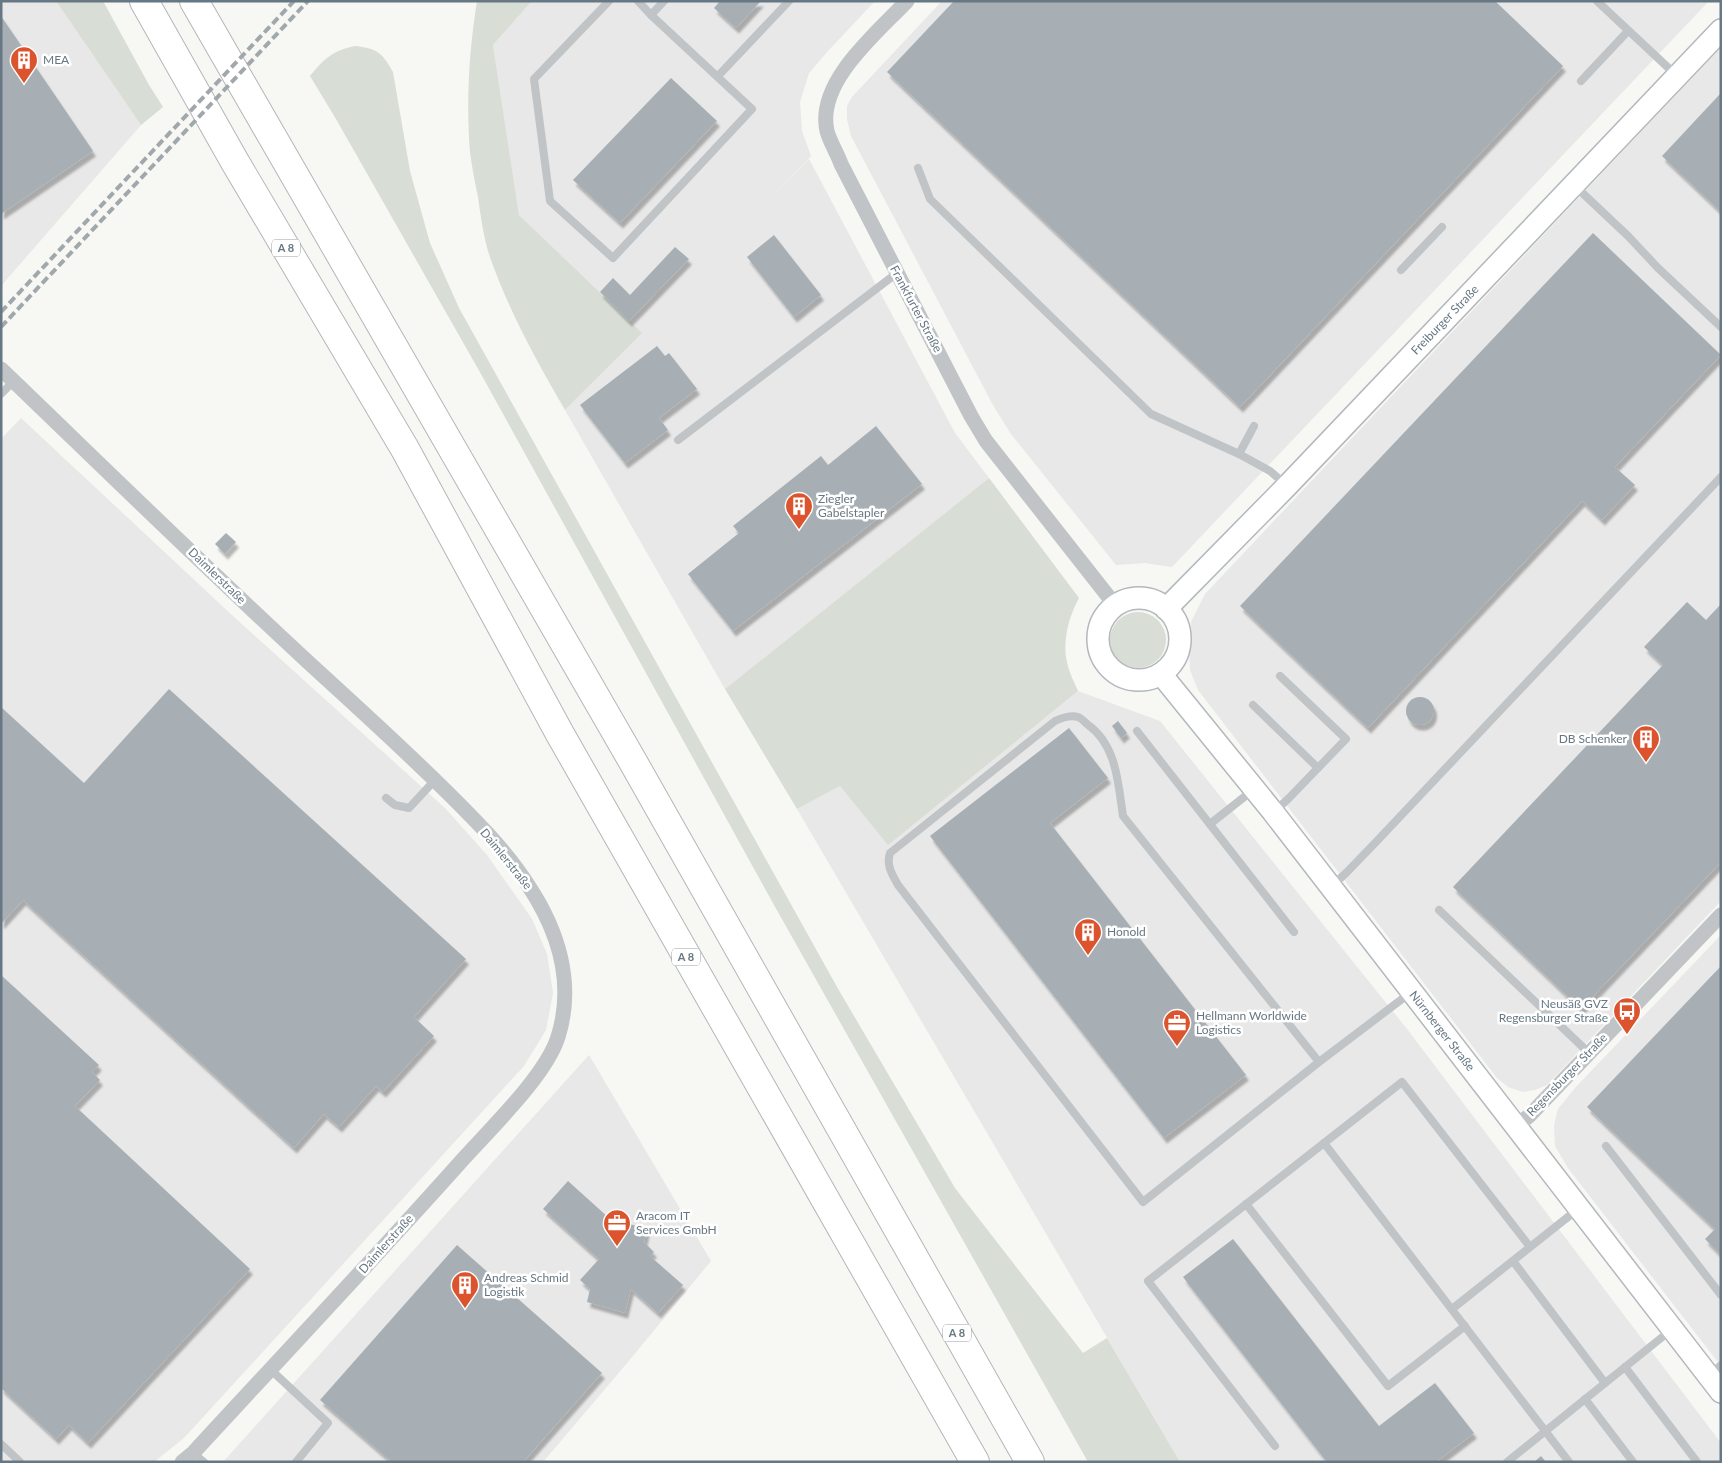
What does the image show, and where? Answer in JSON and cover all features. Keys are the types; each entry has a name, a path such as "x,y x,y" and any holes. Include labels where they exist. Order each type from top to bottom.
{"highway":[{"path":"132,1 169,46"},
{"name":"A 8","path":"144,1 239,170 405,449 565,742 975,1462"},
{"name":"A 8","path":"194,1 632,760 1030,1462"}],"street":[{"name":"Frankfurter Straße","path":"907,1 857,53 843,70 832,88 826,110 827,132 841,164 897,273 971,416 986,441 1115,605"},
{"name":"Freiburger Straße","path":"1166,608 1287,486 1721,30"},
{"name":"Daimlerstraße","path":"1,369 239,598 435,780 500,848 528,884 542,908 559,949 565,978 564,1008 558,1037 551,1055 517,1098 193,1459"},
{"path":"1138,598 1150,599 1166,608 1177,624 1180,638 1178,652 1171,664 1161,674 1148,679 1134,680 1120,676 1109,667 1101,656 1098,635 1105,615 1115,605 1126,600 1138,598"},
{"name":"Nürnberger Straße","path":"1161,674 1273,812 1672,1329 1717,1377"},
{"name":"Regensburger Straße","path":"1516,1126 1528,1116 1721,915"}],"lane":[{"path":"609,1 534,79 550,201 613,258 752,109 638,1"},
{"path":"651,14 664,1"},
{"path":"718,76 789,1"},
{"path":"1597,1 1677,76"},
{"path":"1581,81 1628,31"},
{"path":"918,168 930,199 1151,414 1239,454 1270,471 1287,486"},
{"path":"1574,184 1658,268 1721,327"},
{"path":"1401,270 1442,227"},
{"path":"678,440 897,273"},
{"path":"1,394 14,381"},
{"path":"1239,454 1254,426"},
{"path":"1330,887 1369,849 1721,477"},
{"path":"1273,812 1290,798 1346,739 1280,676"},
{"path":"1253,705 1318,768"},
{"path":"1318,1062 1123,816 1117,772 1108,747 1092,728 1078,717 1064,717 1055,720 890,853 887,860 898,885 1143,1202 1318,1062 1412,992"},
{"path":"1137,731 1294,932"},
{"path":"386,798 394,805 409,808 435,780"},
{"path":"1210,824 1254,788"},
{"path":"1439,910 1589,1053"},
{"path":"1275,1446 1148,1281 1402,1082 1530,1247"},
{"path":"1324,1143 1569,1462"},
{"path":"1606,1146 1721,1296"},
{"path":"1246,1204 1388,1386 1465,1326"},
{"path":"1452,1309 1579,1208"},
{"path":"1513,1261 1606,1383"},
{"path":"1507,1462 1672,1329"},
{"path":"1625,1367 1698,1462"},
{"path":"271,1370 328,1423 296,1462"},
{"path":"1585,1399 1632,1462"},
{"path":"1,1444 20,1462"}],"shaded area":[{"path":"1,1 56,1 141,125 1,286"},
{"path":"56,1 103,1 163,107 141,125"},
{"path":"477,1 532,1 493,45 519,215 642,333 565,410 515,318 498,280 485,237 471,158 468,114 469,76"},
{"path":"532,1 875,1 809,73 800,102 802,131 811,156 767,202 809,159 955,433 989,478 725,689 565,410 641,333 519,215 493,45"},
{"path":"942,1 1709,1 1172,567 1145,563 1116,565 1011,434 994,407 851,136 847,119 847,106 852,97"},
{"path":"356,46 374,50 386,60 393,72 410,171 430,243 459,308 837,987 955,1188 1083,1353 1107,1338 1180,1462 1088,1462 774,905 481,374 310,76 330,56 341,50"},
{"path":"1721,47 1721,901 1547,1085 1523,1092 1508,1087 1497,1078 1198,690 1190,670 1191,622 1205,594"},
{"path":"21,418 234,617 445,808 487,855 532,919 547,954 553,993 546,1030 524,1066 184,1438 154,1462 1,1462 1,439"},
{"path":"989,478 1079,598 1069,621 1065,646 1068,666 1078,691 888,845 840,786 797,809 725,689"},
{"path":"1133,612 1143,612 1158,620 1164,629 1166,640 1164,651 1158,660 1143,668 1133,668 1122,663 1115,656 1110,645 1110,635 1115,624 1122,617"},
{"path":"1078,691 1160,721 1407,1029 1721,1443 1721,1462 1180,1462 797,809 840,786 888,844"},
{"path":"1721,935 1721,1366 1568,1168 1555,1146 1554,1125 1558,1109 1575,1088"},
{"path":"589,1055 711,1261 543,1462 223,1462"}],"building":[{"path":"720,1 761,1 736,28 714,8"},
{"path":"954,1 1495,1 1563,66 1240,407 887,72"},
{"name":"MEA","path":"1,16 93,151 1,214"},
{"path":"671,78 717,121 620,223 573,180"},
{"path":"1721,93 1721,212 1662,156"},
{"path":"1593,233 1721,355 1615,467 1635,485 1602,520 1582,501 1368,728 1240,606"},
{"path":"774,235 821,295 794,317 747,257"},
{"path":"675,247 689,259 629,321 600,292 613,278 630,295"},
{"path":"657,346 665,356 669,353 697,389 659,418 668,430 625,463 580,405"},
{"name":"Ziegler Gabelstapler","path":"876,426 922,484 733,631 688,574 739,533 733,526 821,456 828,465"},
{"path":"226,533 236,542 225,554 215,544"},
{"name":"DB Schenker","path":"1687,602 1706,620 1721,604 1721,862 1581,1009 1453,887 1663,665 1644,647"},
{"path":"169,689 466,959 414,1017 434,1036 383,1092 376,1086 339,1127 324,1114 294,1148 23,900 1,924 1,707 84,783"},
{"path":"1420,697 1430,701 1434,711 1430,721 1420,725 1410,721 1406,711 1410,701"},
{"path":"1118,721 1127,733 1121,738 1112,726"},
{"name":"Honold","path":"1069,728 1108,778 1050,823 1246,1075 1164,1138 930,836"},
{"path":"1721,966 1721,1255 1705,1239 1715,1229 1587,1107"},
{"path":"1,975 99,1065 92,1072 100,1080 75,1106 250,1269 88,1443 69,1425 56,1439 1,1388"},
{"name":"Aracom IT Services GmbH","path":"568,1181 609,1218 647,1229 644,1242 654,1252 650,1256 683,1285 658,1313 631,1289 625,1313 587,1302 590,1289 580,1280 599,1259 543,1209"},
{"path":"1233,1239 1379,1426 1435,1383 1474,1433 1436,1462 1327,1462 1183,1277"},
{"name":"Andreas Schmid Logistik","path":"457,1245 602,1373 523,1462 392,1462 320,1400"},
{"path":"1541,1456 1546,1462 1534,1462"}],"railway":[{"path":"1,312 294,1"},
{"path":"1,327 308,1"}],"place":[{"name":"MEA","path":"24,84"},
{"name":"Ziegler Gabelstapler","path":"799,530"},
{"name":"DB Schenker","path":"1646,763"},
{"name":"Honold","path":"1088,956"},
{"name":"Neusäß GVZ Regensburger Straße","path":"1627,1035"},
{"name":"Hellmann Worldwide Logistics","path":"1177,1047"},
{"name":"Aracom IT Services GmbH","path":"617,1247"},
{"name":"Andreas Schmid Logistik","path":"465,1309"}]}
